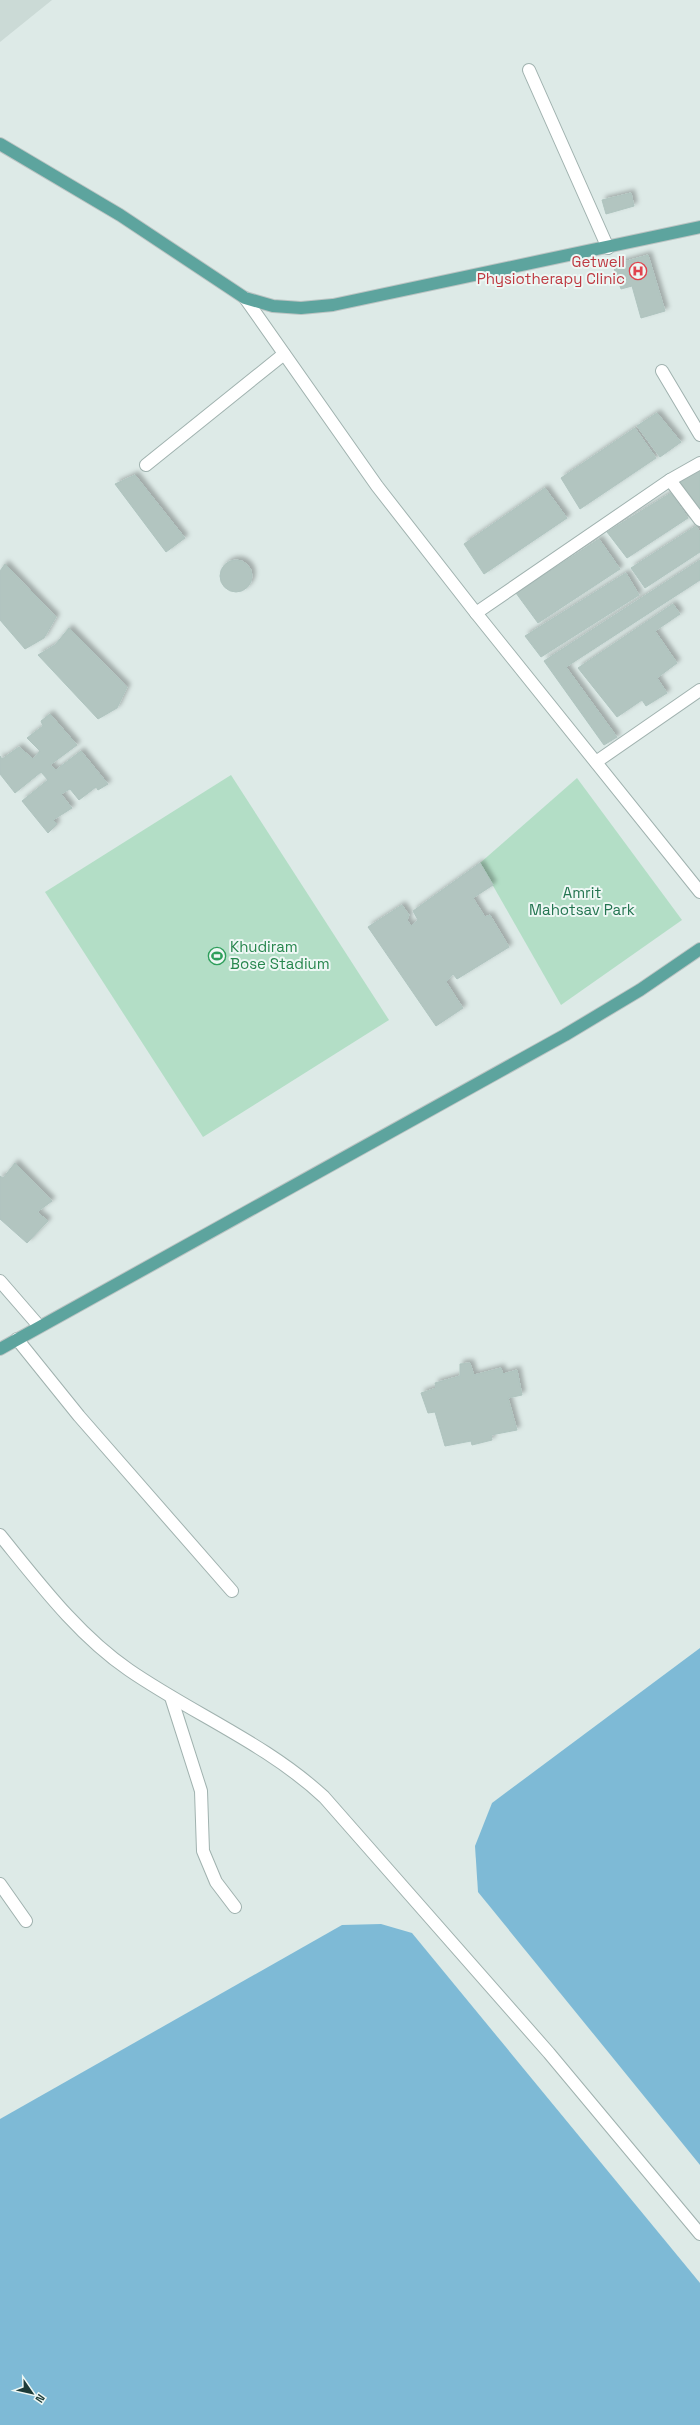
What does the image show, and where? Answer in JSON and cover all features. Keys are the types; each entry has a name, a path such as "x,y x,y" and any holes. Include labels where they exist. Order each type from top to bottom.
{"main road":[{"path":"0,144 120,214 245,298 273,306 301,308 333,305 700,228"},
{"path":"0,1348 565,1035 647,986 700,949"}],"street":[{"path":"529,70 608,248"},
{"path":"245,298 369,475 476,613 700,892"},
{"path":"146,465 284,354"},
{"path":"662,371 700,435"},
{"path":"476,613 670,480 700,463"},
{"path":"670,480 700,520"},
{"path":"596,762 700,690"},
{"path":"0,1281 39,1326"},
{"path":"17,1339 84,1422 232,1591"},
{"path":"0,1535 45,1590 73,1620 128,1670 274,1757 302,1776 324,1797 549,2053 700,2234"},
{"path":"171,1697 201,1792 203,1851 216,1882 235,1907"},
{"path":"0,1884 26,1921"}],"shaded area":[{"path":"0,0 52,0 0,42"}],"green space":[{"name":"Khudiram Bose Stadium","path":"231,775 389,1020 203,1137 45,892"},
{"name":"Amrit Mahotsav Park","path":"577,778 682,920 561,1005 480,863"}],"water":[{"path":"700,1648 700,2165 478,1892 475,1846 492,1803"},
{"path":"381,1924 412,1933 700,2283 700,2425 0,2425 0,2119 342,1925"}],"building":[{"path":"631,193 634,206 606,214 602,200"},
{"path":"648,255 665,311 641,318 632,286 621,289 613,265"},
{"path":"657,413 681,442 660,457 637,426"},
{"path":"635,428 656,458 580,509 561,478"},
{"path":"700,469 700,512 678,484"},
{"path":"135,475 185,538 166,552 115,484"},
{"path":"545,488 567,518 484,574 464,544"},
{"path":"671,493 688,518 627,558 607,532"},
{"path":"696,526 700,532 700,552 645,588 631,568"},
{"path":"599,539 620,569 538,623 516,593"},
{"path":"233,560 239,560 249,567 252,576 251,582 245,589 239,592 233,592 223,585 220,579 220,573 227,563"},
{"path":"700,560 700,580 566,667 617,737 604,745 544,661"},
{"path":"5,564 56,617 44,638 25,649 0,620 0,571"},
{"path":"626,573 639,595 541,657 525,636"},
{"path":"673,604 680,614 655,631 677,663 657,678 667,693 646,706 642,700 617,717 578,668"},
{"path":"69,628 127,687 117,708 98,719 38,655 55,645"},
{"path":"50,714 77,745 50,765 56,770 81,751 108,784 98,790 96,787 79,800 70,789 61,794 72,808 53,820 57,824 48,833 22,801 48,780 41,772 15,793 0,774 0,756 2,759 19,747 33,759 40,751 27,738 43,726 41,721"},
{"path":"480,863 493,885 473,898 485,917 490,915 509,947 457,979 453,974 446,982 463,1008 436,1026 368,927 402,905 409,915 407,920 411,926 418,920 413,911"},
{"path":"15,1163 52,1201 37,1212 48,1221 27,1243 0,1219 0,1176 3,1178"},
{"path":"470,1363 474,1375 501,1368 503,1374 517,1370 522,1395 508,1398 517,1430 491,1435 492,1440 472,1445 471,1441 445,1446 435,1412 428,1413 421,1393 436,1388 435,1383 460,1376 460,1364"}],"place":[{"name":"Getwell Physiotherapy Clinic","path":"638,271"},
{"name":"Khudiram Bose Stadium","path":"217,956"}]}
